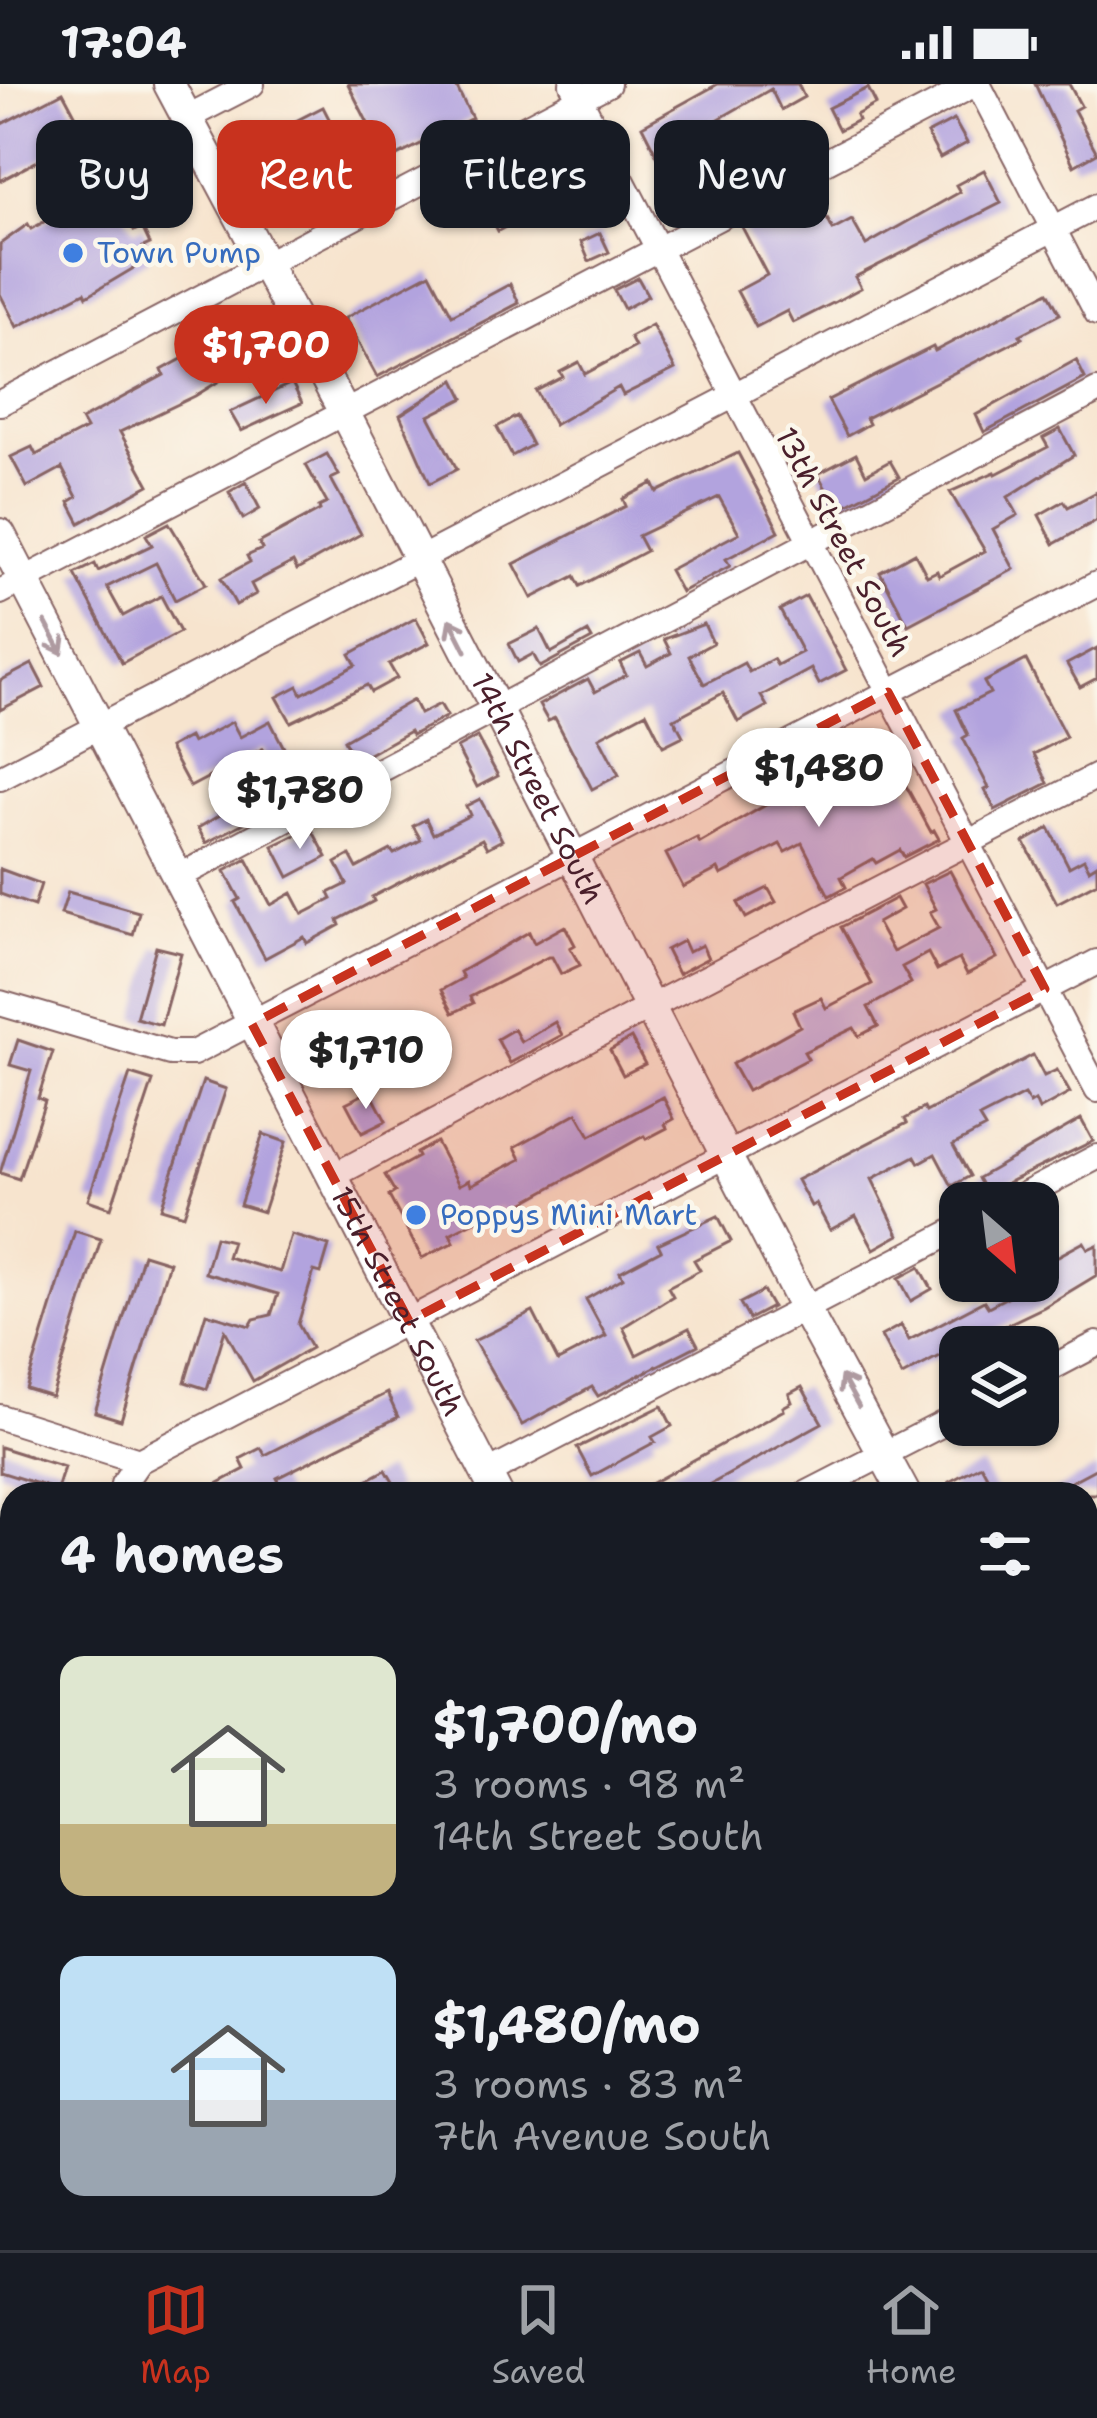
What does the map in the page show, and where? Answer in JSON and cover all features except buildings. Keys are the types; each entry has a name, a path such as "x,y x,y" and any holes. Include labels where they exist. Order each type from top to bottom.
{"main road":[{"name":"14th Street South","path":"169,84 899,1482"},
{"name":"15th Street South","path":"0,534 12,586 100,726 491,1482"}],"street":[{"path":"187,118 252,84"},
{"path":"0,403 264,265 576,91 608,84"},
{"path":"12,586 977,84 1097,313"},
{"name":"13th Street South","path":"576,91 1097,1090"},
{"path":"0,778 1097,206"},
{"path":"178,878 1097,391"},
{"path":"0,1003 170,1053 193,1053 1097,584"},
{"path":"333,1176 1097,776"},
{"path":"124,1482 139,1461 1097,962"},
{"path":"1049,1182 1097,1157"},
{"path":"496,1482 939,1239"},
{"path":"1059,1364 1097,1344"},
{"path":"0,1417 139,1461"},
{"path":"830,1482 939,1426"}],"highlighted area":[{"path":"888,692 1045,989 409,1321 252,1024"}],"place":[{"name":"Town Pump","path":"73,253"},
{"name":"Poppys Mini Mart","path":"416,1215"}]}
